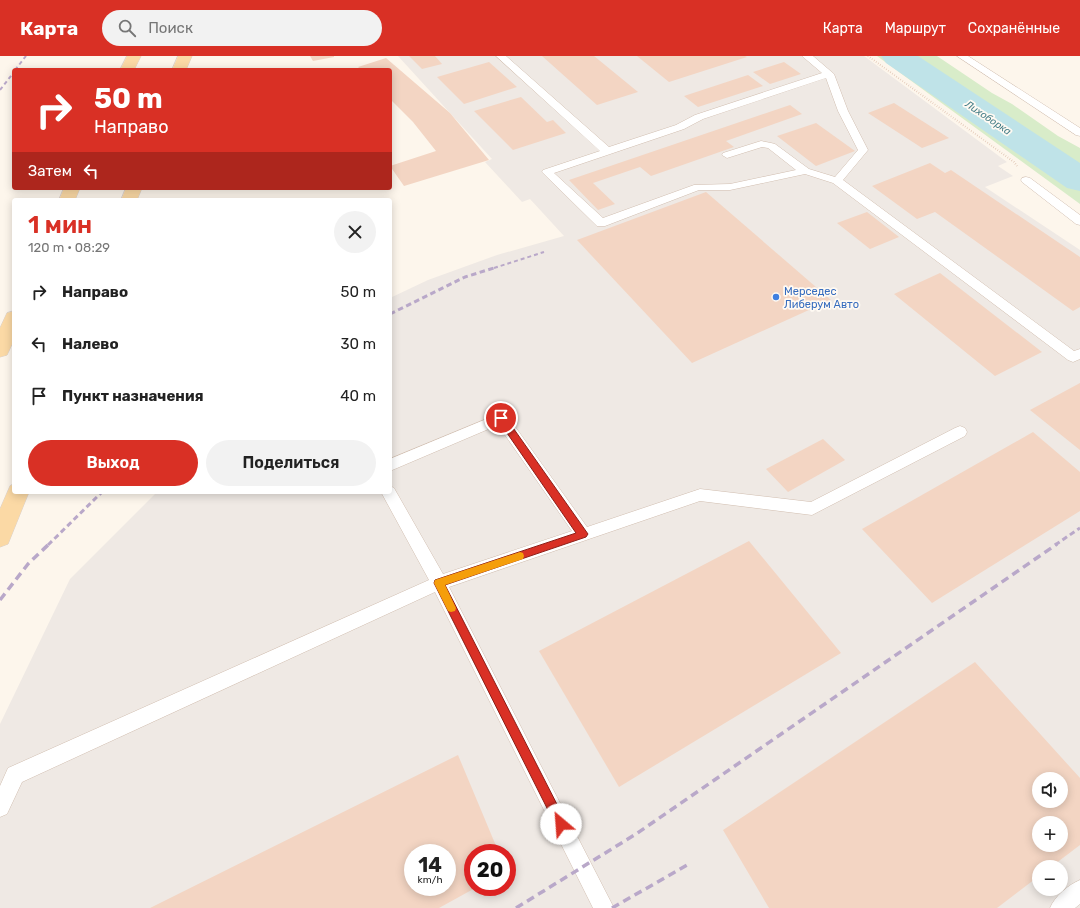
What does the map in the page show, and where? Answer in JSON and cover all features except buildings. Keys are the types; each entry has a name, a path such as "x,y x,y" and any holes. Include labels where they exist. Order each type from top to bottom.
{"main road":[{"path":"128,68 134,56"},
{"path":"180,68 185,56"},
{"path":"0,350 12,323"},
{"path":"0,537 17,494"}],"lane":[{"path":"501,56 608,152"},
{"path":"807,56 829,74 843,111 863,150 837,181"},
{"path":"962,56 1080,133"},
{"path":"805,171 730,187 698,186 601,223 547,172 680,127 699,117 829,74"},
{"path":"727,155 761,144 766,144 771,146 805,171 837,181 1073,357 1080,354"},
{"path":"1026,180 1080,221"},
{"path":"392,464 501,418 583,534"},
{"path":"0,807 15,776 438,583 700,495 812,509 960,432"},
{"path":"390,494 438,583 604,908"},
{"path":"1060,908 1080,890"}],"path":[{"path":"868,56 1014,162 1026,180"}],"shaded area":[{"path":"398,56 864,56 1007,162 998,166 1013,176 985,187 1080,250 1080,908 0,908 0,724 70,579 155,494 392,494 392,297 428,280 497,255 564,236 530,199 522,202 485,162 492,159"}],"green space":[{"path":"877,56 937,56 992,93 1012,104 1058,136 1080,148 1080,204"}],"waterway":[{"name":"Лихоборка","path":"897,56 1080,180"}],"railway":[{"path":"17,68 26,56"},
{"path":"0,90 12,75"},
{"path":"494,268 544,252"},
{"path":"392,313 465,277 497,267"},
{"path":"48,545 100,494"},
{"path":"1055,545 1080,528"},
{"path":"0,600 28,564 49,544"},
{"path":"516,908 636,834 1057,544"},
{"path":"612,908 689,864"}],"slow traffic":[{"path":"451,608 438,583 520,556"}],"place":[{"name":"Мерседес Либерум Авто","path":"776,297"}],"route":[{"path":"501,418 583,534 438,583 561,824"}]}
